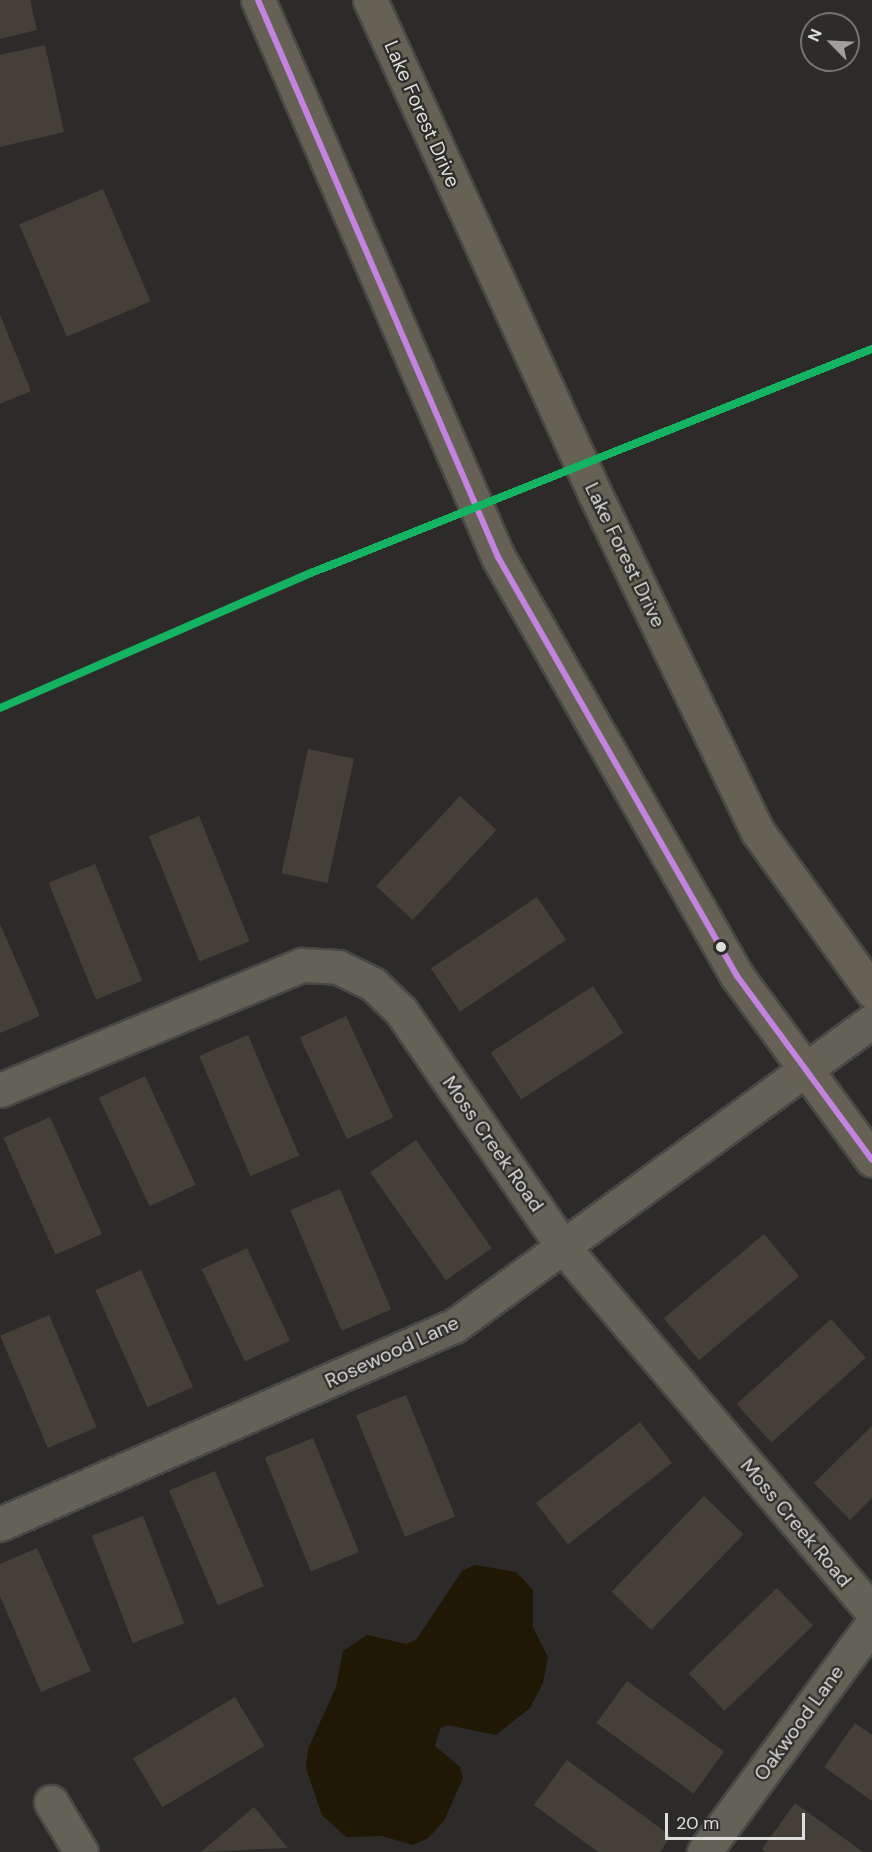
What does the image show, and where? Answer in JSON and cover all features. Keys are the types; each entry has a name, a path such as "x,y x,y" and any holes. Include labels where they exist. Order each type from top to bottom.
{"main road":[{"path":"258,0 498,557 713,935 804,1072 872,1160"},
{"name":"Lake Forest Drive","path":"370,0 595,494 758,832 872,991"}],"street":[{"name":"Moss Creek Road","path":"0,1090 302,965 338,967 373,984 401,1011 563,1247 872,1612"},
{"name":"Rosewood Lane","path":"0,1524 454,1326 872,1021"},
{"name":"Oakwood Lane","path":"704,1852 872,1624"},
{"path":"51,1802 81,1852"}],"shaded area":[{"path":"475,1565 516,1572 533,1590 533,1627 548,1657 543,1683 530,1708 496,1735 447,1725 440,1729 435,1746 460,1767 463,1778 444,1821 428,1838 413,1845 382,1836 346,1837 322,1815 306,1768 308,1749 336,1687 343,1651 367,1635 406,1644 416,1640 462,1571"}],"building":[{"path":"0,0 30,0 37,30 0,39"},
{"path":"45,45 64,132 0,147 0,55"},
{"path":"103,189 151,301 67,337 19,225"},
{"path":"0,315 31,391 0,404"},
{"path":"308,749 354,759 328,883 282,873"},
{"path":"460,796 497,830 413,920 376,886"},
{"path":"199,816 250,941 200,961 149,836"},
{"path":"95,864 142,981 96,1000 49,883"},
{"path":"537,897 566,940 460,1012 431,969"},
{"path":"0,924 40,1016 0,1033"},
{"path":"593,986 623,1033 521,1099 491,1052"},
{"path":"346,1016 393,1118 347,1139 300,1038"},
{"path":"248,1035 299,1156 250,1176 199,1056"},
{"path":"145,1076 196,1185 149,1206 99,1098"},
{"path":"50,1117 102,1234 55,1255 3,1138"},
{"path":"416,1140 492,1248 446,1280 370,1172"},
{"path":"340,1189 391,1310 341,1331 290,1210"},
{"path":"764,1234 799,1276 699,1360 664,1318"},
{"path":"247,1248 290,1340 245,1362 202,1269"},
{"path":"141,1270 193,1387 147,1407 95,1290"},
{"path":"49,1315 97,1427 48,1448 0,1336"},
{"path":"831,1319 866,1358 771,1443 737,1404"},
{"path":"406,1395 455,1516 405,1537 356,1415"},
{"path":"640,1422 672,1463 568,1544 536,1503"},
{"path":"872,1426 872,1498 850,1520 814,1483"},
{"path":"313,1438 359,1552 311,1572 265,1457"},
{"path":"215,1471 264,1586 218,1606 169,1491"},
{"path":"704,1496 744,1534 651,1630 612,1592"},
{"path":"143,1516 184,1623 133,1643 92,1536"},
{"path":"37,1548 91,1671 41,1692 0,1596 0,1564"},
{"path":"777,1588 813,1625 725,1711 689,1673"},
{"path":"627,1681 724,1752 694,1794 596,1723"},
{"path":"235,1697 264,1746 162,1807 133,1758"},
{"path":"855,1723 872,1735 872,1801 824,1767"},
{"path":"567,1760 671,1836 660,1852 598,1852 534,1805"},
{"path":"795,1803 863,1852 765,1852 762,1849"},
{"path":"254,1807 288,1848 201,1852"}],"transit line":[{"path":"258,0 498,557 737,976 872,1160"},
{"path":"0,708 311,573 872,349"}]}
